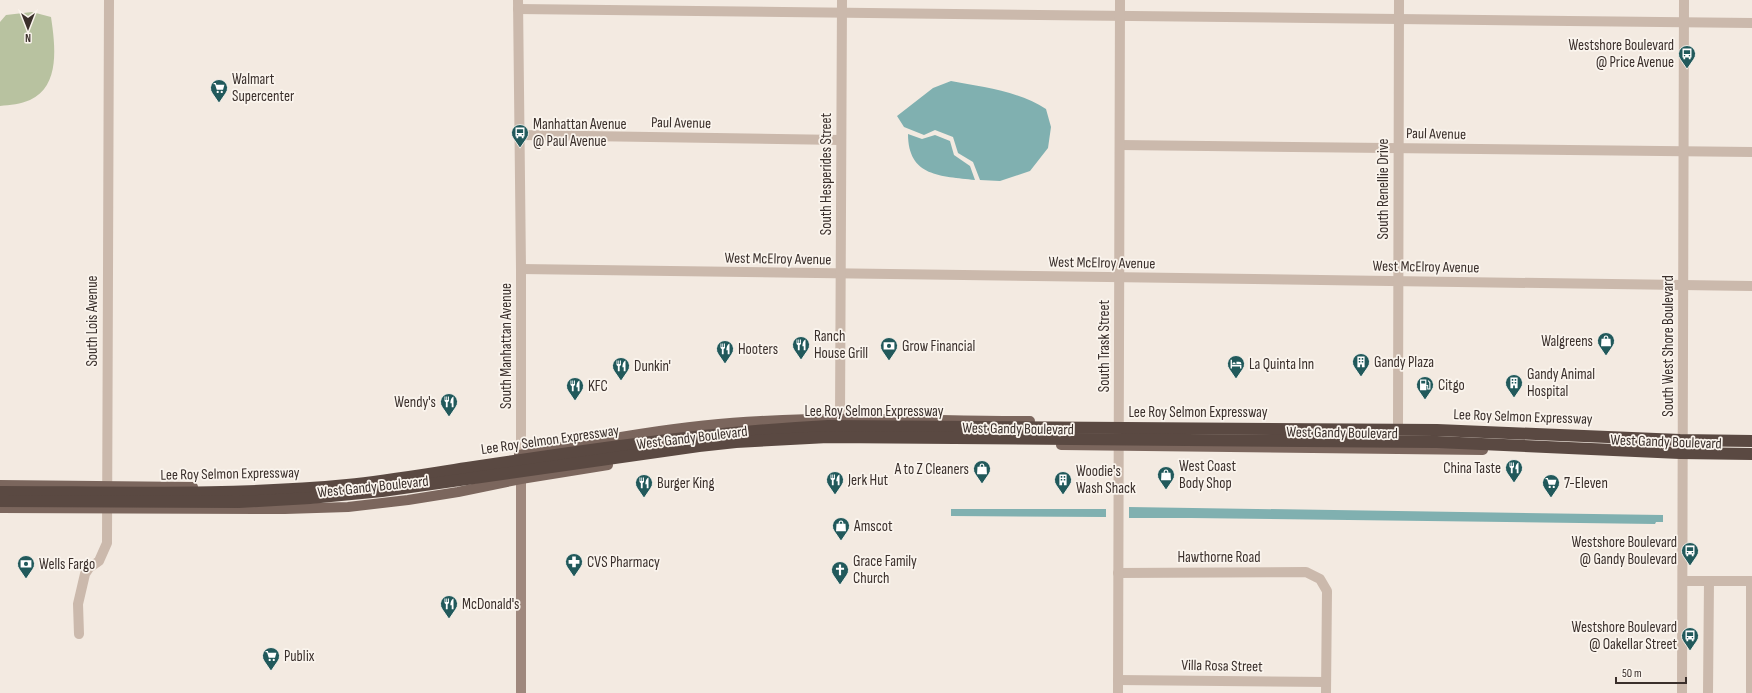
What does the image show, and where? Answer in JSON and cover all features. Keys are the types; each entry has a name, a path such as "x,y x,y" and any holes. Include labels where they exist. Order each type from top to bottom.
{"highway":[{"name":"Lee Roy Selmon Expressway","path":"0,492 238,492 332,487 382,482 698,436 782,428 828,426 1437,430 1674,440 1752,439"},
{"name":"Lee Roy Selmon Expressway","path":"0,502 239,502 310,498 382,491 699,446 736,442 828,437 1436,442 1680,453 1752,454"}],"main road":[{"name":"West Gandy Boulevard","path":"0,485 235,487 310,485 412,474 645,432 713,424 774,420 948,420 1398,426 1683,438 1752,439"},
{"path":"521,479 531,468 554,457 654,438 750,427 774,420"},
{"path":"789,443 798,433 808,429 910,429 948,420"},
{"path":"1006,444 1015,439 1099,440 1113,435 1119,422"},
{"path":"1119,446 1130,431 1238,430 1257,424"},
{"path":"1268,447 1283,443 1375,443 1386,439 1398,426"},
{"path":"1398,449 1401,442 1437,428"},
{"name":"West Gandy Boulevard","path":"0,508 260,509 324,508 369,505 458,492 521,479 664,455 722,448 789,443 846,442 1496,450 1683,458 1752,459"},
{"path":"260,509 269,504 315,504 368,500 384,496 489,479 512,468 521,454"},
{"name":"South Manhattan Avenue","path":"521,454 521,693"},
{"path":"0,502 79,503 94,498 107,486"},
{"path":"106,509 120,495 141,491 223,491 235,487"}],"street":[{"name":"South Lois Avenue","path":"79,634 78,604 85,574 89,568 99,561 106,544 109,0"},
{"name":"South Hesperides Street","path":"840,419 842,0"},
{"name":"South Trask Street","path":"1118,693 1120,0"},
{"name":"South Renellie Drive","path":"1398,426 1399,0"},
{"name":"South West Shore Boulevard","path":"1682,693 1684,0"},
{"path":"518,4 842,12 1399,20 1752,23"},
{"name":"South Manhattan Avenue","path":"518,4 521,269 521,454"},
{"name":"Paul Avenue","path":"520,135 841,140"},
{"name":"Paul Avenue","path":"1120,145 1752,152"},
{"name":"West McElroy Avenue","path":"521,269 840,275 1752,286"},
{"name":"Hawthorne Road","path":"1118,573 1306,572 1320,579 1327,591 1326,682"},
{"path":"1683,581 1752,581 1751,693"},
{"path":"1708,693 1709,581"},
{"name":"Villa Rosa Street","path":"1118,680 1326,682"},
{"path":"1326,682 1326,693"}],"green space":[{"path":"32,12 51,17 54,39 54,63 51,75 47,85 40,94 30,100 0,106 0,22 6,15"}],"water":[{"path":"951,81 1012,94 1046,109 1051,127 1048,148 1030,171 1000,181 980,180 973,162 958,153 953,137 935,130 924,135 904,127 897,116 933,88"},
{"path":"908,134 922,139 935,135 950,141 954,155 970,166 975,180 939,175 929,172 920,166 914,159 909,148"},
{"path":"1129,507 1663,515 1663,522 1656,522 1655,524 1129,518"},
{"path":"951,509 1106,509 1106,517 951,516"}],"place":[{"name":"Westshore Boulevard @ Price Avenue","path":"1687,69"},
{"name":"Walmart Supercenter","path":"219,103"},
{"name":"Manhattan Avenue @ Paul Avenue","path":"520,148"},
{"name":"Walgreens","path":"1606,356"},
{"name":"Ranch House Grill","path":"801,360"},
{"name":"Grow Financial","path":"889,361"},
{"name":"Hooters","path":"725,364"},
{"name":"Gandy Plaza","path":"1361,377"},
{"name":"La Quinta Inn","path":"1236,379"},
{"name":"Dunkin'","path":"621,381"},
{"name":"Gandy Animal Hospital","path":"1514,398"},
{"name":"Citgo","path":"1425,400"},
{"name":"KFC","path":"575,401"},
{"name":"Wendy's","path":"449,417"},
{"name":"China Taste","path":"1514,483"},
{"name":"A to Z Cleaners","path":"982,484"},
{"name":"West Coast Body Shop","path":"1166,490"},
{"name":"Jerk Hut","path":"835,495"},
{"name":"Woodie's Wash Shack","path":"1063,495"},
{"name":"Burger King","path":"644,498"},
{"name":"7-Eleven","path":"1551,498"},
{"name":"Amscot","path":"841,541"},
{"name":"Westshore Boulevard @ Gandy Boulevard","path":"1690,566"},
{"name":"CVS Pharmacy","path":"574,577"},
{"name":"Wells Fargo","path":"26,579"},
{"name":"Grace Family Church","path":"840,585"},
{"name":"McDonald's","path":"449,619"},
{"name":"Westshore Boulevard @ Oakellar Street","path":"1690,651"},
{"name":"Publix","path":"271,671"}]}
